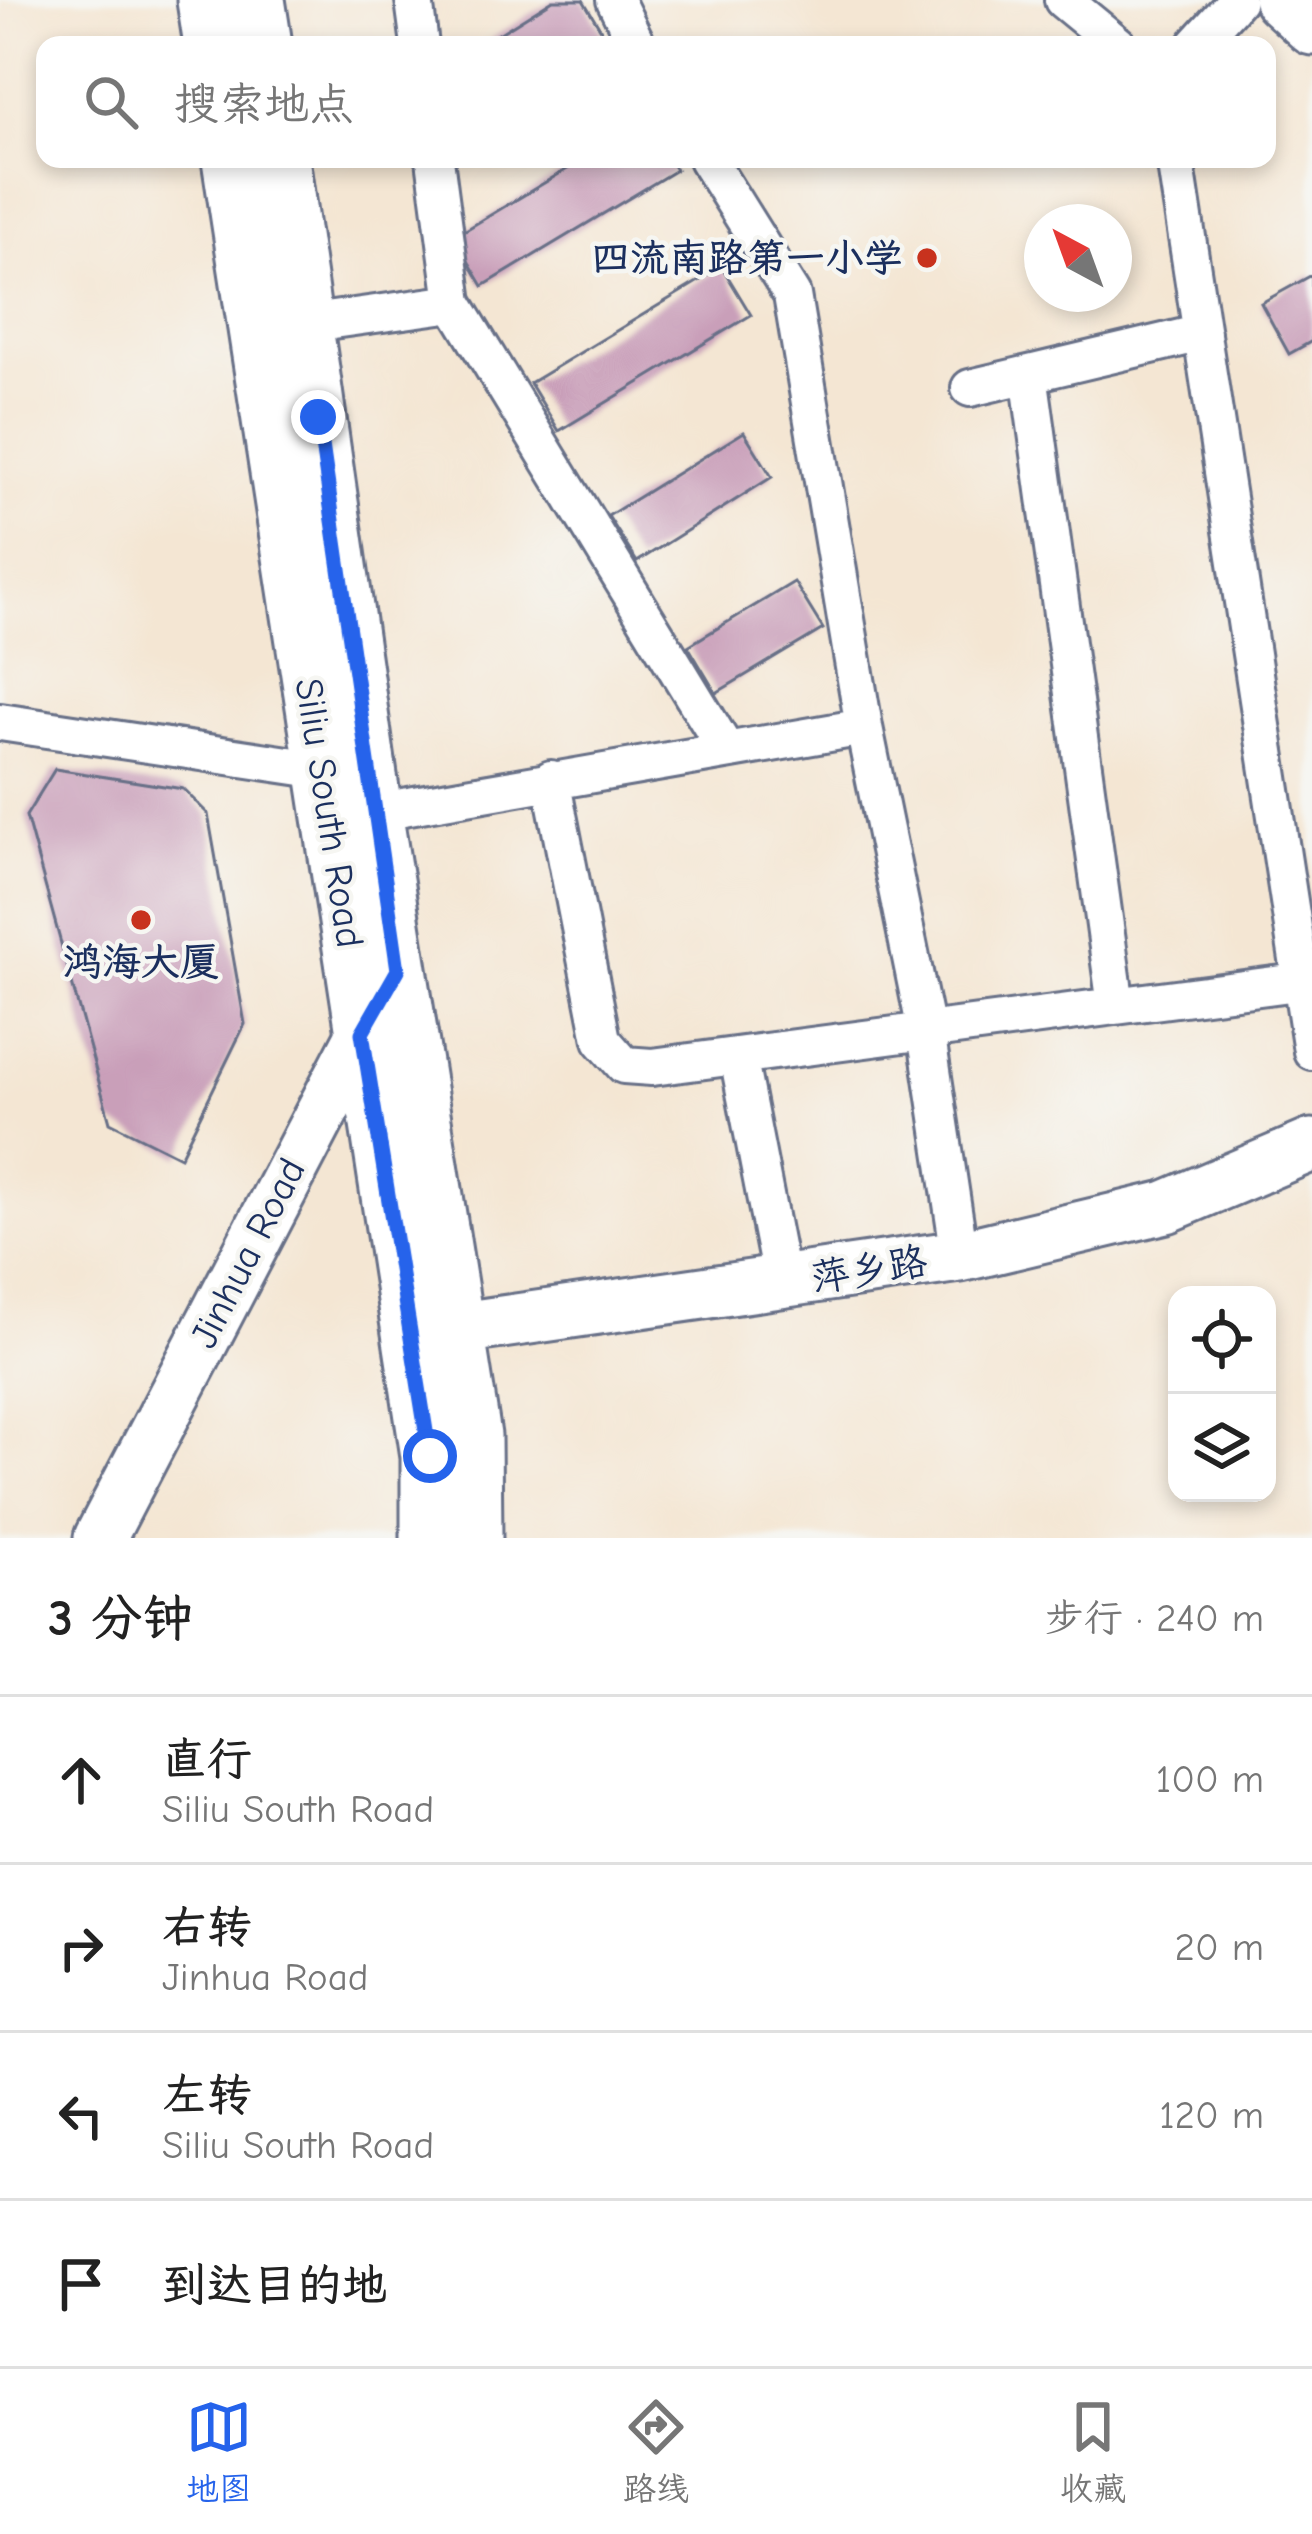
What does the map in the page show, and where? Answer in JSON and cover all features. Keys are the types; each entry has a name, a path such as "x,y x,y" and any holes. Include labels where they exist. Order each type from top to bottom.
{"main road":[{"path":"206,0 212,36"},
{"path":"256,0 262,36"},
{"path":"1280,0 1312,29"},
{"name":"Siliu South Road","path":"233,168 342,801 398,970 432,1332 430,1538"},
{"name":"Siliu South Road","path":"281,168 304,324 362,1033 432,1332 472,1436 473,1538"},
{"name":"Jinhua Road","path":"100,1538 398,970"},
{"name":"萍乡路","path":"432,1332 960,1256 1166,1207 1312,1145"}],"street":[{"path":"414,0 419,36"},
{"path":"615,0 633,36"},
{"path":"1064,0 1107,36"},
{"path":"1204,36 1237,0"},
{"path":"436,168 454,303 726,750"},
{"path":"713,168 792,295 864,727 926,1031 960,1256"},
{"path":"1176,168 1305,981 1312,1051"},
{"path":"304,324 454,303"},
{"path":"970,388 1202,333"},
{"path":"1029,374 1116,1006"},
{"path":"0,722 342,801 551,779 864,727"},
{"path":"551,779 602,1040 624,1065 652,1067 1305,981"},
{"path":"738,1056 782,1283"}],"building":[{"path":"553,0 583,0 603,33 598,36 495,36"},
{"path":"569,168 676,170 483,286 454,237"},
{"path":"722,267 751,315 559,431 530,383"},
{"path":"1312,275 1312,341 1289,354 1261,303"},
{"path":"744,432 772,477 637,562 608,516"},
{"path":"794,582 823,629 716,693 688,646"},
{"name":"鸿海大厦","path":"55,769 183,789 208,814 245,1024 180,1157 110,1122 26,816"}],"place":[{"name":"四流南路第一小学","path":"927,258"},
{"name":"鸿海大厦","path":"141,920"}],"route":[{"path":"318,417 398,970 362,1033 430,1456"}]}
